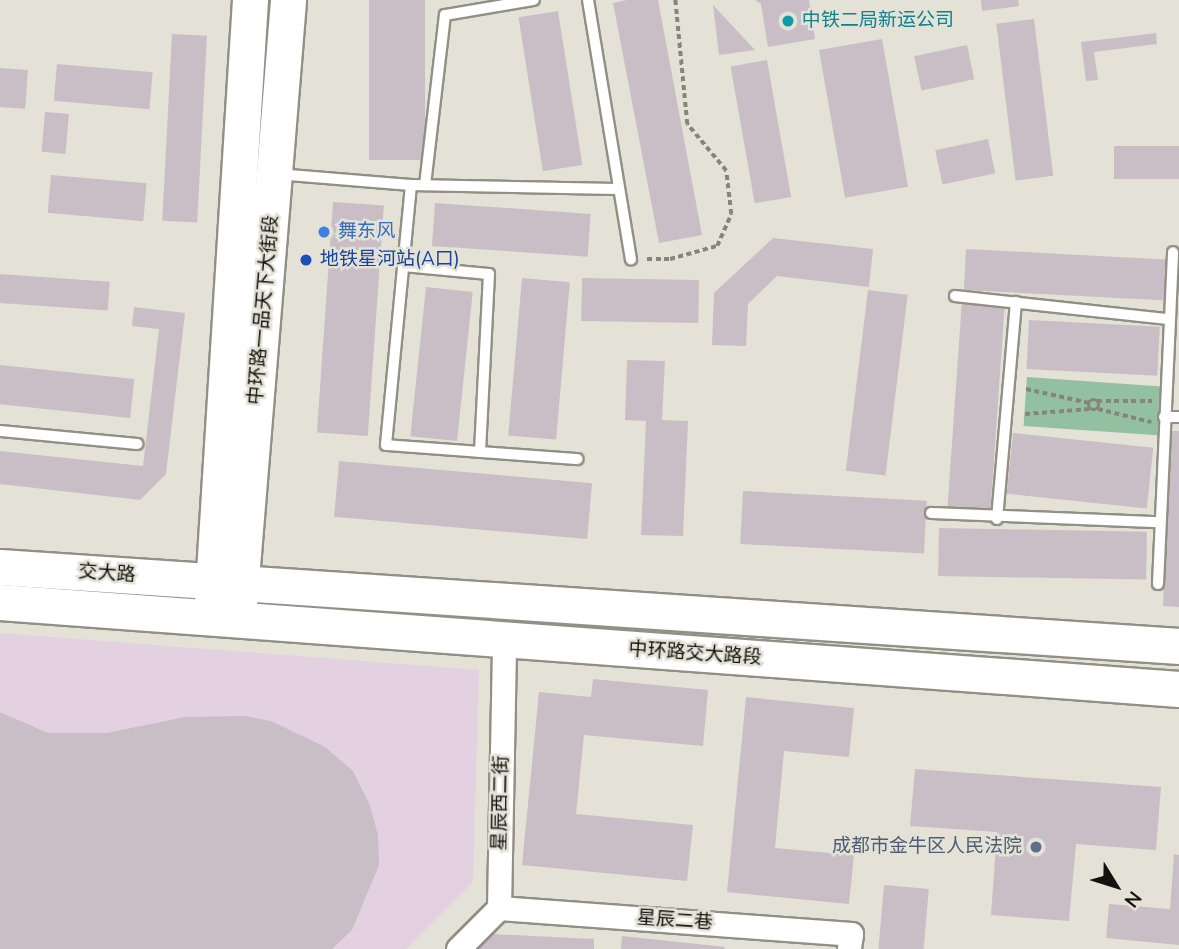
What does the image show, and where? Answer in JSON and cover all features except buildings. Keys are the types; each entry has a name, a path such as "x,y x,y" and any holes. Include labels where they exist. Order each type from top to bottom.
{"main road":[{"name":"中环路一品天下大街段","path":"227,582 250,0"},
{"name":"中环路一品天下大街段","path":"224,619 275,174 288,0"},
{"name":"交大路","path":"0,567 227,582"},
{"path":"227,582 1179,646"},
{"name":"交大路","path":"0,603 224,619"},
{"name":"中环路交大路段","path":"224,619 1179,689"}],"street":[{"name":"星辰西二街","path":"499,908 504,640"},
{"name":"星辰二巷","path":"499,908 850,941"},
{"path":"457,949 499,908"}],"lane":[{"path":"425,185 445,15 534,0"},
{"path":"588,0 616,189 631,259"},
{"path":"275,174 411,185 616,189"},
{"path":"411,185 386,445 577,459"},
{"path":"1158,584 1173,252"},
{"path":"403,266 489,274 480,452"},
{"path":"955,296 1168,319"},
{"path":"997,519 1016,302"},
{"path":"1164,421 1179,416"},
{"path":"0,430 137,444"},
{"path":"931,513 997,519 1160,522"}],"path":[{"path":"631,259 670,259 717,246 731,214 726,171 687,124 675,0"},
{"path":"1026,389 1089,403 1165,401"},
{"path":"1097,401 1098,409"},
{"path":"1089,403 1090,410"},
{"path":"1025,414 1098,409 1164,421"}],"shaded area":[{"path":"0,633 479,670 473,882 406,949 0,949"}],"green space":[{"path":"1027,377 1165,387 1161,436 1024,426"}],"place":[{"name":"中铁二局新运公司","path":"788,21"},
{"name":"舞东风","path":"324,232"},
{"name":"地铁星河站(A口)","path":"306,260"},
{"name":"成都市金牛区人民法院","path":"1036,847"}]}
